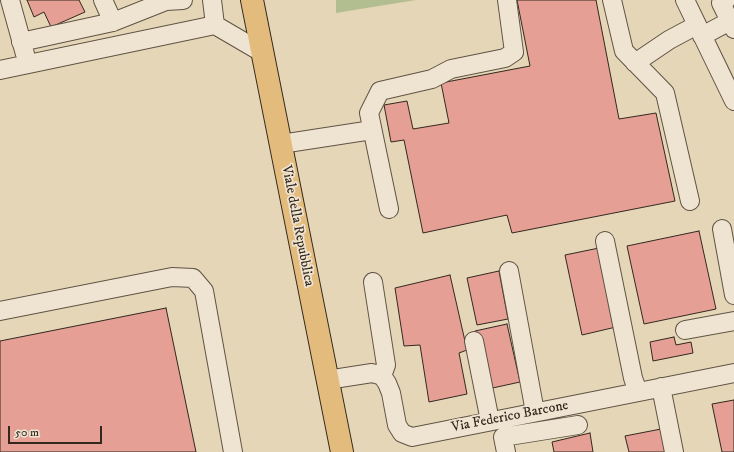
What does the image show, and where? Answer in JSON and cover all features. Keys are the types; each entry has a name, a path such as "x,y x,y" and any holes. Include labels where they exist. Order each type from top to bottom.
{"main road":[{"name":"Viale della Repubblica","path":"252,0 342,452"}],"street":[{"path":"10,0 28,64"},
{"path":"104,0 113,22"},
{"path":"21,42 113,22 171,0"},
{"path":"212,0 215,25"},
{"path":"389,209 369,113 380,91 432,79 451,69 505,58 514,52 507,0"},
{"path":"612,0 624,51 664,93 690,201"},
{"path":"684,0 734,101"},
{"path":"635,62 669,40 699,30 732,25 721,3 726,0"},
{"path":"140,11 153,38"},
{"path":"0,70 215,25 263,53"},
{"path":"61,33 67,56"},
{"path":"281,144 372,130"},
{"path":"722,229 734,289"},
{"path":"605,241 633,378 638,392"},
{"path":"510,271 535,412"},
{"path":"0,311 172,277 193,278 204,290 233,452"},
{"path":"327,380 372,373 382,376 386,365 373,282"},
{"path":"685,330 734,321"},
{"path":"474,341 490,421"},
{"name":"Via Federico Barcone","path":"382,376 388,384 397,425 402,433 412,437 734,373"},
{"path":"661,387 674,452"},
{"path":"506,452 503,437 578,425"}],"green space":[{"path":"336,0 416,0 336,13"}],"building":[{"path":"27,0 79,0 85,12 51,27 44,12 34,17"},
{"path":"517,0 596,0 619,119 656,113 675,201 512,233 507,215 423,233 404,140 391,142 384,105 407,101 413,129 449,123 441,83 530,66"},
{"path":"699,231 716,309 644,324 627,246"},
{"path":"599,248 616,327 582,335 565,255"},
{"path":"499,271 508,319 477,325 467,278"},
{"path":"450,275 467,350 459,353 467,394 429,402 420,345 404,346 395,288"},
{"path":"166,308 196,452 0,452 0,341"},
{"path":"507,324 520,382 488,389 475,331"},
{"path":"674,337 676,345 691,342 693,353 653,361 650,342"},
{"path":"734,400 734,452 722,452 712,404"},
{"path":"661,429 666,452 629,452 625,436"},
{"path":"590,433 593,452 554,452 552,442"}]}
